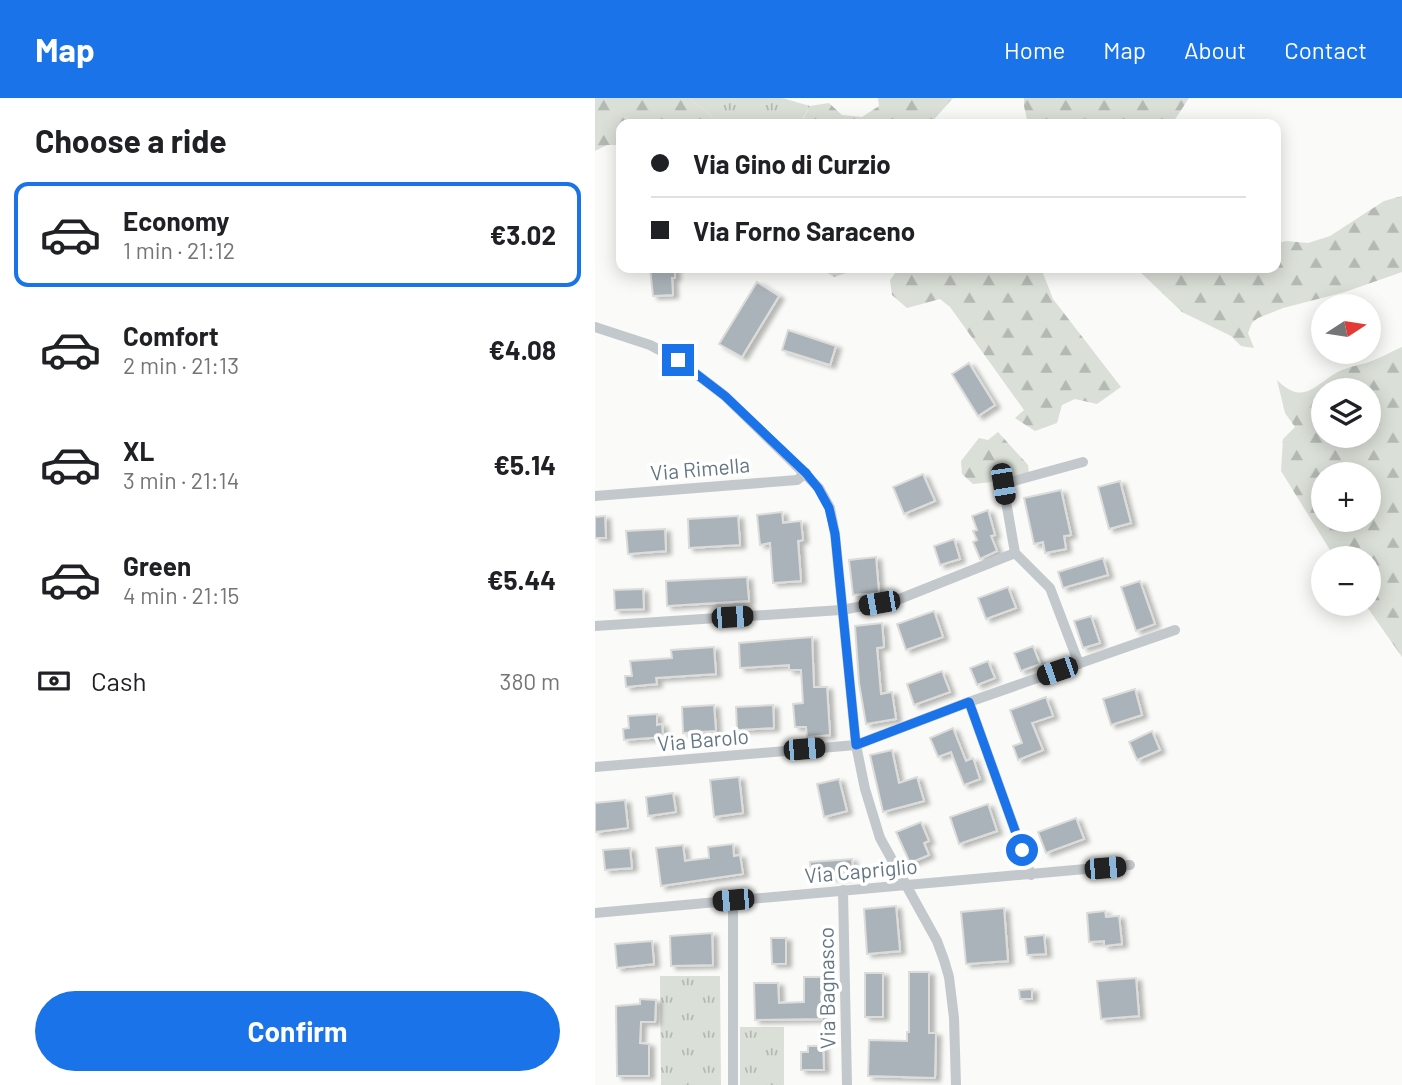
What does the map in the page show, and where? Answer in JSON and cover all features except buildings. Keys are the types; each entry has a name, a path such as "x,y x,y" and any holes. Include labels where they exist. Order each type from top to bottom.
{"street":[{"path":"595,327 650,345 678,360 725,396 806,473 818,488 832,517 856,745 865,789 880,838 937,941 949,977 954,1018 956,1085"},
{"path":"1079,664 1050,588 1015,553 1003,484 1083,462"},
{"name":"Via Rimella","path":"595,496 797,480 806,473"},
{"path":"595,626 841,610 897,600 1015,553"},
{"name":"Via Barolo","path":"595,767 856,745 969,702 1175,630"},
{"path":"969,702 1031,874"},
{"name":"Via Capriglio","path":"595,913 1131,865"},
{"name":"Via Bagnasco","path":"843,890 847,1085"},
{"path":"733,900 733,1085"}],"green space":[{"path":"595,98 689,98 715,119 616,119 616,145 607,145 595,151"},
{"path":"689,98 782,98 810,106 804,119 715,119"},
{"path":"878,98 953,98 934,119 803,119 810,106 829,103 842,115 862,117 879,106"},
{"path":"1024,98 1189,98 1175,119 1027,119"},
{"path":"1402,196 1402,272 1337,294 1311,294 1311,301 1258,318 1252,323 1248,333 1254,348 1241,346 1231,336 1182,312 1141,273 1281,273 1281,242 1308,243 1330,236 1384,201"},
{"path":"828,273 846,273 834,277"},
{"path":"895,273 1043,273 1053,299 1121,387 1097,404 1075,399 1062,405 1057,423 1035,431 1015,418 1024,410 950,307 940,299 907,308 892,295 890,280"},
{"path":"1402,347 1402,657 1373,616 1381,616 1381,546 1328,546 1319,532 1381,532 1381,462 1311,462 1311,519 1281,471 1283,439 1295,427 1285,413 1277,380 1287,389 1296,392 1311,389 1311,448 1381,448 1381,378 1328,378 1361,364 1381,364 1381,356"},
{"path":"998,432 1028,465 1029,475 1015,478 1007,468 1000,468 992,482 973,484 962,474 961,461 979,438 988,440"},
{"path":"660,976 720,976 721,1085 661,1085"},
{"path":"740,1027 784,1027 784,1085 740,1085"}],"route":[{"path":"678,360 725,396 806,473 829,508 835,534 856,745 969,702 1022,850"}]}
